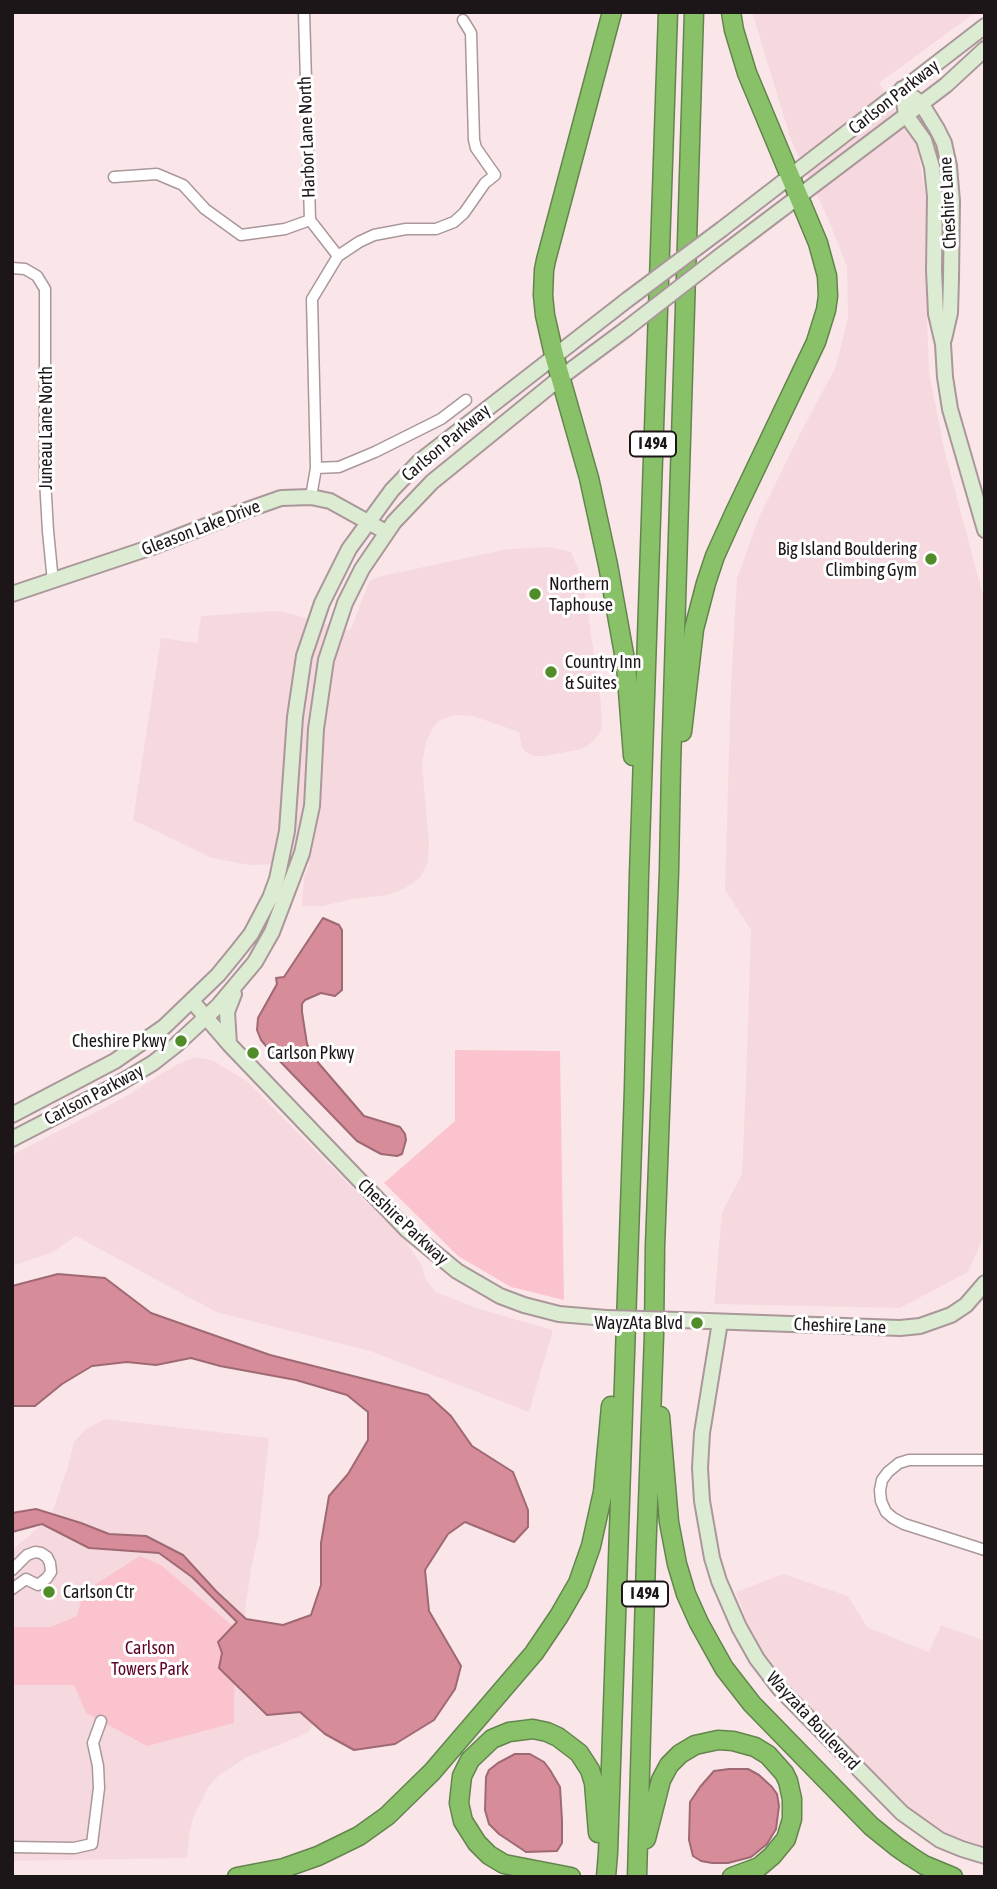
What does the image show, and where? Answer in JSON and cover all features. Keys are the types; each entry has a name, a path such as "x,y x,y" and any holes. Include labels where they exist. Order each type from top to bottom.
{"highway":[{"path":"612,12 544,270 543,295 554,355 598,514 626,665 639,875"},
{"name":"I 494","path":"604,1852 634,1089 668,12"},
{"name":"I 494","path":"640,1854 655,1246 669,871 694,12"},
{"path":"669,871 694,629 706,583 723,537 816,342 827,310 827,276 822,253 747,73 731,12"},
{"path":"654,1335 671,1539 686,1594 712,1648 745,1696 871,1826 910,1856 953,1877"},
{"path":"237,1877 284,1868 318,1856 359,1836 387,1816 432,1772 534,1653 578,1583 592,1546 603,1492 613,1387 624,1345"},
{"path":"571,1877 504,1864 489,1855 471,1835 461,1813 460,1784 470,1760 492,1739 509,1732 533,1729 547,1732 558,1737 586,1761 594,1783 604,1852 604,1877"},
{"path":"638,1877 640,1854 658,1789 669,1765 695,1745 718,1740 741,1742 763,1751 780,1768 788,1781 793,1812 786,1839 772,1856 759,1867 732,1877"}],"main road":[{"name":"Carlson Parkway","path":"12,1115 115,1061 164,1027 218,975 251,934 277,879 287,831 295,717 304,656 329,589 349,549 392,491 420,461 554,355 985,26"},
{"name":"Carlson Parkway","path":"12,1139 153,1063 206,1018 255,962 265,946 302,853 312,806 316,729 326,660 345,603 362,569 386,532 412,501 560,378 946,85 985,49"},
{"name":"Cheshire Lane","path":"902,89 921,103 944,143 950,174 950,313 943,344"},
{"name":"Cheshire Lane","path":"902,89 906,114 923,139 934,176 936,314 943,344 950,409 985,530"},
{"name":"Gleason Lake Drive","path":"12,594 152,547 268,503 293,497 330,501 386,532"},
{"path":"229,1044 227,1012 237,984"},
{"name":"Cheshire Parkway","path":"192,1001 229,1044 407,1230 457,1271 500,1296 559,1314 680,1320"},
{"name":"Cheshire Lane","path":"680,1320 901,1328 920,1326 951,1315 966,1305 985,1283"},
{"name":"Wayzata Boulevard","path":"720,1322 702,1433 702,1501 712,1559 739,1628 757,1659 780,1689 902,1813 940,1840 985,1856"}],"street":[{"name":"Harbor Lane North","path":"304,12 310,220 338,256"},
{"path":"311,497 316,468 312,299 338,256 374,235 406,229 457,226 485,183 495,176 476,148 474,140 471,33 463,20"},
{"path":"114,177 157,174 183,185 205,209 241,235 285,229 310,220"},
{"name":"Juneau Lane North","path":"12,268 25,269 37,276 45,289 46,479 53,582"},
{"path":"316,468 339,467 375,452 441,419 466,400"},
{"path":"985,1460 909,1460 899,1463 888,1472 882,1480 880,1490 881,1501 892,1518 985,1550"},
{"path":"35,1552 47,1557 51,1572 47,1578 38,1585 26,1579 14,1569 27,1555 35,1552"},
{"path":"12,1589 26,1579"},
{"path":"12,1847 74,1848 92,1844 99,1788 93,1743 101,1721"}],"shaded area":[{"path":"752,12 976,12 879,83 917,147 926,196 929,372 945,453 985,603 985,1233 968,1272 900,1308 714,1304 722,1212 742,1174 751,930 725,890 737,578 760,515 836,367 848,316 847,267 791,140"},
{"path":"550,547 571,552 583,579 602,727 598,736 582,749 534,756 522,748 519,732 473,716 455,715 440,720 426,742 422,764 428,862 420,878 405,888 388,895 323,906 302,906 304,878 310,863 249,865 212,858 133,820 161,638 197,643 201,616 272,611 350,631 369,582 377,577 508,549"},
{"path":"323,918 339,925 342,930 342,990 335,996 321,993 302,1004 307,1044 315,1059 364,1116 400,1127 406,1140 402,1154 397,1156 381,1154 357,1141 271,1052 257,1030 258,1018 277,984 276,978 284,977"},
{"path":"194,1057 212,1060 247,1081 407,1243 421,1264 426,1280 436,1292 479,1309 553,1330 529,1412 370,1351 216,1312 76,1236 53,1252 12,1266 12,1155 121,1099"},
{"path":"58,1274 105,1278 151,1313 270,1355 428,1395 451,1416 472,1446 513,1472 528,1510 528,1527 514,1542 465,1522 448,1534 425,1570 429,1611 461,1666 455,1689 434,1720 395,1744 354,1750 325,1734 300,1712 267,1715 219,1668 222,1653 218,1642 237,1622 192,1577 159,1553 89,1548 42,1524 12,1532 12,1513 36,1509 109,1534 146,1536 183,1555 246,1619 283,1625 311,1615 321,1585 321,1543 329,1496 348,1474 368,1440 368,1412 347,1395 296,1380 191,1358 156,1365 127,1362 92,1366 62,1384 35,1406 12,1406 12,1286"},
{"path":"105,1419 269,1438 259,1533 245,1610 249,1632 318,1715 309,1732 247,1757 218,1776 208,1788 193,1818 187,1858 12,1861 12,1550 52,1513 74,1442 86,1429"},
{"path":"783,1574 848,1596 867,1627 929,1652 941,1625 985,1641 985,1847 948,1834 901,1803 880,1784 789,1685 765,1654 747,1622 736,1592"},
{"path":"515,1754 530,1754 544,1762 560,1787 562,1843 557,1851 526,1852 489,1824 485,1810 486,1777 489,1770"},
{"path":"748,1769 772,1787 777,1794 779,1806 776,1829 767,1844 751,1857 728,1863 701,1861 693,1856 689,1840 690,1802 714,1771"}],"green space":[{"path":"455,1050 560,1051 564,1300 511,1287 458,1256 384,1183 455,1121"},
{"name":"Carlson Towers Park","path":"140,1556 161,1565 235,1628 234,1723 147,1746 86,1713 74,1685 12,1685 12,1627 51,1627 77,1616 83,1592"}],"place":[{"name":"Big Island Bouldering Climbing Gym","path":"931,559"},
{"name":"Northern Taphouse","path":"535,594"},
{"name":"Country Inn & Suites","path":"551,672"},
{"name":"Cheshire Pkwy","path":"181,1041"},
{"name":"Carlson Pkwy","path":"253,1053"},
{"name":"WayzAta Blvd","path":"697,1323"},
{"name":"Carlson Ctr","path":"49,1592"}]}
